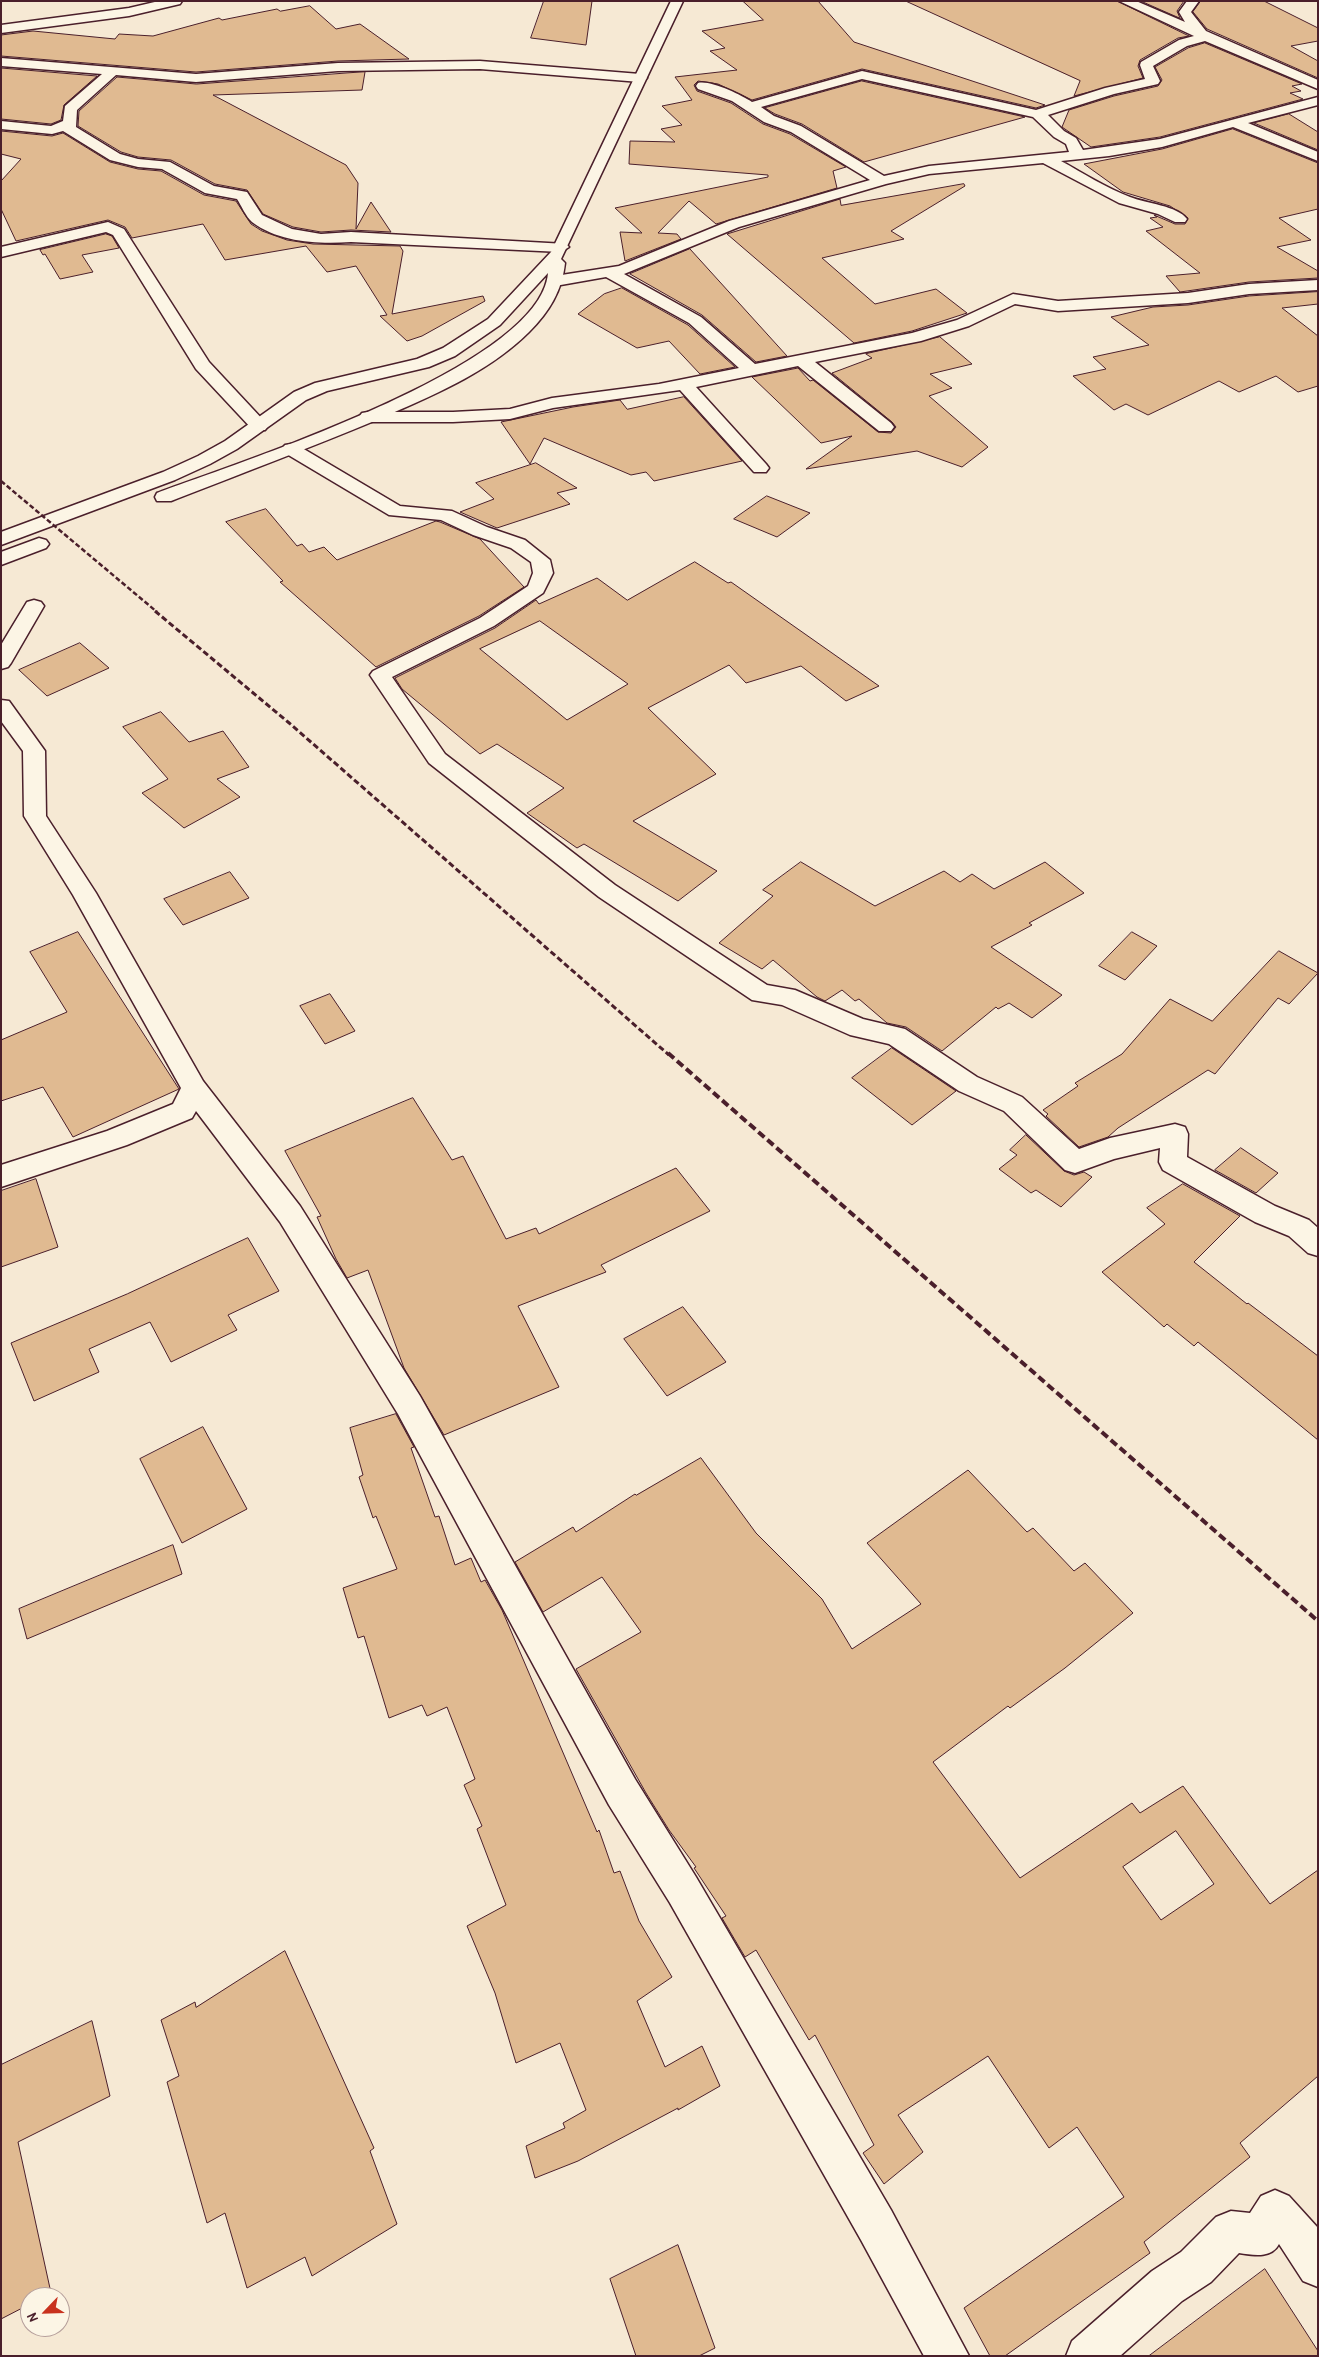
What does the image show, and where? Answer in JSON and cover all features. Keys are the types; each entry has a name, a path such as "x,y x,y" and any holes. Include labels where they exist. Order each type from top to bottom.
{"main road":[{"path":"1,29 129,12 176,1"},
{"path":"1,539 168,476 231,446 300,396 321,387 423,363 473,338 517,300 559,251 677,1"},
{"path":"1125,1 1204,37 1318,84"},
{"path":"1193,1 1185,12 1193,26 1204,37"},
{"path":"1037,114 1110,91 1153,81 1146,65 1183,43 1204,37"},
{"path":"1,62 196,78 277,73 338,66 480,66 640,78"},
{"path":"113,71 70,110 68,129 115,157 138,163 165,165 210,190 242,196 257,218 288,234 321,238 351,238 559,251"},
{"path":"751,106 862,75 1037,114 1044,118 1059,134 1071,141 1076,147 1077,156"},
{"path":"703,86 737,98 769,119 819,142 882,181"},
{"path":"555,281 623,270 734,224 882,181 929,170 1077,156 1162,144 1234,122 1318,101"},
{"path":"1234,122 1318,157"},
{"path":"1,125 52,130 68,124"},
{"path":"1046,159 1124,200 1163,211 1180,219"},
{"path":"1,252 108,227 119,232 202,365 259,426"},
{"path":"146,503 291,449 430,390 467,371 527,323 555,281 559,251"},
{"path":"610,273 695,320 753,371"},
{"path":"368,417 453,417 510,414 552,403 684,384 915,337 963,323 1013,300 1058,306 1188,298 1249,289 1318,285"},
{"path":"801,360 885,427"},
{"path":"684,384 760,468"},
{"path":"291,449 396,511 446,515 480,532 518,544 540,560 543,573 536,589 487,622 380,675 407,717 426,739 437,758 506,813 607,891 761,994 786,996 832,1018 859,1028 896,1036 968,1084 1014,1104 1076,1162 1110,1149 1175,1134 1173,1162 1265,1214 1299,1228 1318,1246"},
{"path":"1,560 60,535 128,510"},
{"path":"1,664 34,606"},
{"path":"1,706 34,751 35,816 84,894 194,1088 290,1214 409,1405 618,1784 683,1890 876,2225 948,2356"},
{"path":"1,1176 117,1138 183,1111 194,1088"},
{"path":"1087,2356 1168,2286 1196,2267 1231,2232 1261,2235 1275,2210 1298,2234 1318,2266"}],"building":[{"path":"544,1 592,1 586,45 531,38"},
{"path":"743,1 818,1 854,42 1045,105 1036,108 862,69 752,100 718,84 698,81 694,85 697,91 731,103 763,124 790,134 846,167 833,171 837,188 716,224 689,201 658,233 677,234 681,239 625,261 620,232 642,233 615,208 768,177 768,175 629,164 630,141 675,142 661,129 682,125 662,106 692,100 675,77 737,70 710,51 725,48 702,31 763,20"},
{"path":"906,1 1117,1 1189,36 1178,38 1140,60 1138,66 1143,78 1074,96 1080,81"},
{"path":"1141,1 1184,1 1177,11 1180,18"},
{"path":"1201,1 1264,1 1318,28 1318,41 1291,46 1318,61 1318,78 1207,29 1193,12"},
{"path":"310,6 336,29 360,24 409,59 338,61 196,72 1,56 1,35 33,31 115,39 119,34 153,36 219,18 222,20 277,9 280,11"},
{"path":"1205,43 1302,84 1292,86 1301,91 1290,93 1303,99 1160,137 1091,147 1062,127 1069,110 1114,96 1158,86 1162,80 1155,67 1188,48"},
{"path":"1,68 97,76 64,105 61,120 51,124 1,119"},
{"path":"365,72 362,90 213,95 346,165 358,183 356,229 371,202 391,232 351,230 321,232 293,227 263,214 247,190 215,184 171,160 138,157 121,152 78,126 79,111 117,77 196,84"},
{"path":"862,81 1025,117 864,162 802,124 775,114 765,108"},
{"path":"1289,114 1318,132 1318,150 1254,123"},
{"path":"1233,129 1318,163 1318,209 1279,218 1311,240 1277,247 1318,271 1318,278 1249,282 1180,292 1166,276 1200,273 1146,231 1163,227 1150,218 1157,217 1154,215 1175,224 1185,224 1188,218 1170,206 1123,192 1084,164 1162,149"},
{"path":"1,131 52,136 63,133 110,162 138,169 161,171 204,195 236,201 251,224 262,231 287,240 313,244 400,246 403,251 392,314 483,296 485,301 422,336 407,341 380,316 387,315 356,266 327,272 306,246 225,260 203,224 132,238 125,227 108,220 16,241 1,209 1,181 21,159 1,154"},
{"path":"964,184 965,186 891,231 904,239 822,258 875,304 936,289 967,313 912,331 854,343 727,234 840,199 841,205"},
{"path":"106,234 112,236 119,248 82,255 93,272 60,279 45,254 43,255 40,250"},
{"path":"690,249 787,356 756,362 702,315 630,274"},
{"path":"622,288 688,325 735,367 700,374 669,341 637,348 578,314 604,294"},
{"path":"1318,292 1318,304 1282,308 1318,336 1318,386 1298,392 1276,376 1239,392 1219,381 1148,415 1126,404 1114,410 1073,376 1106,369 1093,357 1149,345 1111,317 1153,307 1188,305 1249,296"},
{"path":"940,337 972,364 930,374 952,388 929,396 988,447 962,467 917,451 806,469 852,436 821,443 752,377 798,368 810,381 813,380 878,432 891,433 896,427 892,422 832,373 872,358 866,354"},
{"path":"684,397 742,461 654,481 646,472 631,475 544,438 530,464 501,422 573,407 620,400 627,409"},
{"path":"536,463 577,488 557,493 570,504 497,528 460,512 494,499 476,483"},
{"path":"767,496 810,513 777,537 734,519"},
{"path":"266,509 297,546 302,544 309,552 324,547 337,560 436,521 440,522 480,539 524,587 479,616 376,667 280,582 283,581 226,522"},
{"path":"695,562 728,583 731,582 879,686 846,701 801,666 746,683 729,665 648,708 716,774 633,821 717,871 678,901 584,844 577,848 527,813 564,788 497,744 480,754 402,689 395,678 495,628 536,600 539,604 597,578 627,600","holes":["540,621 628,684 567,720 480,649"]},
{"path":"80,643 109,668 47,696 19,670"},
{"path":"161,712 189,742 223,731 249,767 217,779 240,797 184,828 142,793 168,779 123,727"},
{"path":"801,862 875,906 944,871 960,882 972,874 994,889 1045,862 1084,893 1029,923 1032,925 991,947 1062,995 1032,1018 1009,1003 998,1009 996,1007 942,1051 906,1027 887,1023 859,999 855,1001 842,990 825,1001 817,997 773,960 762,969 719,943 773,896 763,890"},
{"path":"230,872 249,898 183,925 164,899"},
{"path":"78,932 179,1089 73,1137 43,1087 1,1101 1,1040 67,1012 30,952"},
{"path":"1132,932 1157,946 1125,980 1099,966"},
{"path":"1279,951 1318,973 1289,1004 1278,998 1215,1074 1208,1070 1118,1128 1108,1137 1079,1147 1046,1116 1048,1114 1043,1110 1078,1086 1075,1083 1122,1054 1170,999 1212,1021"},
{"path":"330,994 355,1031 325,1044 300,1006"},
{"path":"892,1048 956,1091 912,1125 852,1078"},
{"path":"413,1098 452,1160 463,1156 506,1239 536,1228 539,1234 676,1168 710,1211 601,1265 606,1272 518,1306 559,1387 444,1435 404,1368 368,1270 347,1278 317,1217 321,1216 285,1151"},
{"path":"1026,1135 1064,1171 1074,1175 1084,1172 1092,1177 1061,1207 1036,1190 1031,1193 999,1169 1017,1155 1010,1150"},
{"path":"1241,1148 1278,1173 1256,1193 1215,1170"},
{"path":"36,1179 58,1247 1,1267 1,1191"},
{"path":"1183,1184 1240,1216 1194,1262 1318,1356 1318,1440 1198,1342 1194,1346 1167,1324 1164,1327 1102,1272 1165,1224 1147,1208"},
{"path":"248,1238 279,1291 228,1315 237,1330 171,1362 150,1322 89,1349 99,1372 34,1401 11,1343 127,1294"},
{"path":"683,1307 726,1362 667,1396 624,1339"},
{"path":"396,1414 414,1447 411,1448 435,1517 439,1516 455,1565 471,1558 481,1582 485,1580 502,1610 597,1832 599,1830 614,1873 620,1871 639,1921 672,1977 637,2001 665,2067 702,2046 720,2086 678,2110 678,2108 578,2161 535,2178 526,2146 565,2128 563,2123 586,2110 560,2043 516,2063 495,1993 467,1926 506,1905 477,1829 482,1826 464,1785 475,1779 447,1707 427,1716 422,1705 389,1718 364,1636 358,1638 343,1588 397,1569 376,1516 373,1518 359,1477 363,1475 350,1428"},
{"path":"203,1427 247,1509 182,1543 140,1459"},
{"path":"701,1458 756,1533 822,1599 852,1649 921,1604 867,1543 968,1470 1027,1532 1033,1528 1074,1571 1085,1563 1133,1613 1065,1668 1010,1708 1008,1706 933,1762 1020,1878 1132,1803 1140,1813 1183,1786 1270,1904 1318,1870 1318,2076 1240,2143 1250,2157 1144,2242 1150,2253 1005,2356 990,2356 964,2308 1124,2197 1077,2127 1049,2148 988,2056 898,2115 923,2152 884,2184 863,2153 874,2145 815,2035 809,2040 756,1950 745,1957 722,1918 726,1916 694,1868 696,1867 669,1830 646,1793 576,1669 641,1632 602,1577 543,1612 515,1562 573,1527 576,1532","holes":["1176,1831 1214,1884 1161,1920 1123,1867"]},
{"path":"173,1545 182,1574 27,1639 19,1609"},
{"path":"285,1951 374,2148 370,2151 397,2224 312,2276 305,2257 247,2288 225,2213 207,2223 167,2082 179,2076 161,2020 195,2002 196,2007"},
{"path":"92,2021 110,2096 18,2142 50,2287 20,2287 20,2309 1,2319 1,2065"},
{"path":"678,2245 715,2348 699,2356 636,2356 610,2279"},
{"path":"1265,2269 1318,2351 1318,2356 1149,2356"}],"railway":[{"path":"1,481 157,612"},
{"path":"155,611 288,722 669,1055"},
{"path":"668,1053 1318,1621"}]}
